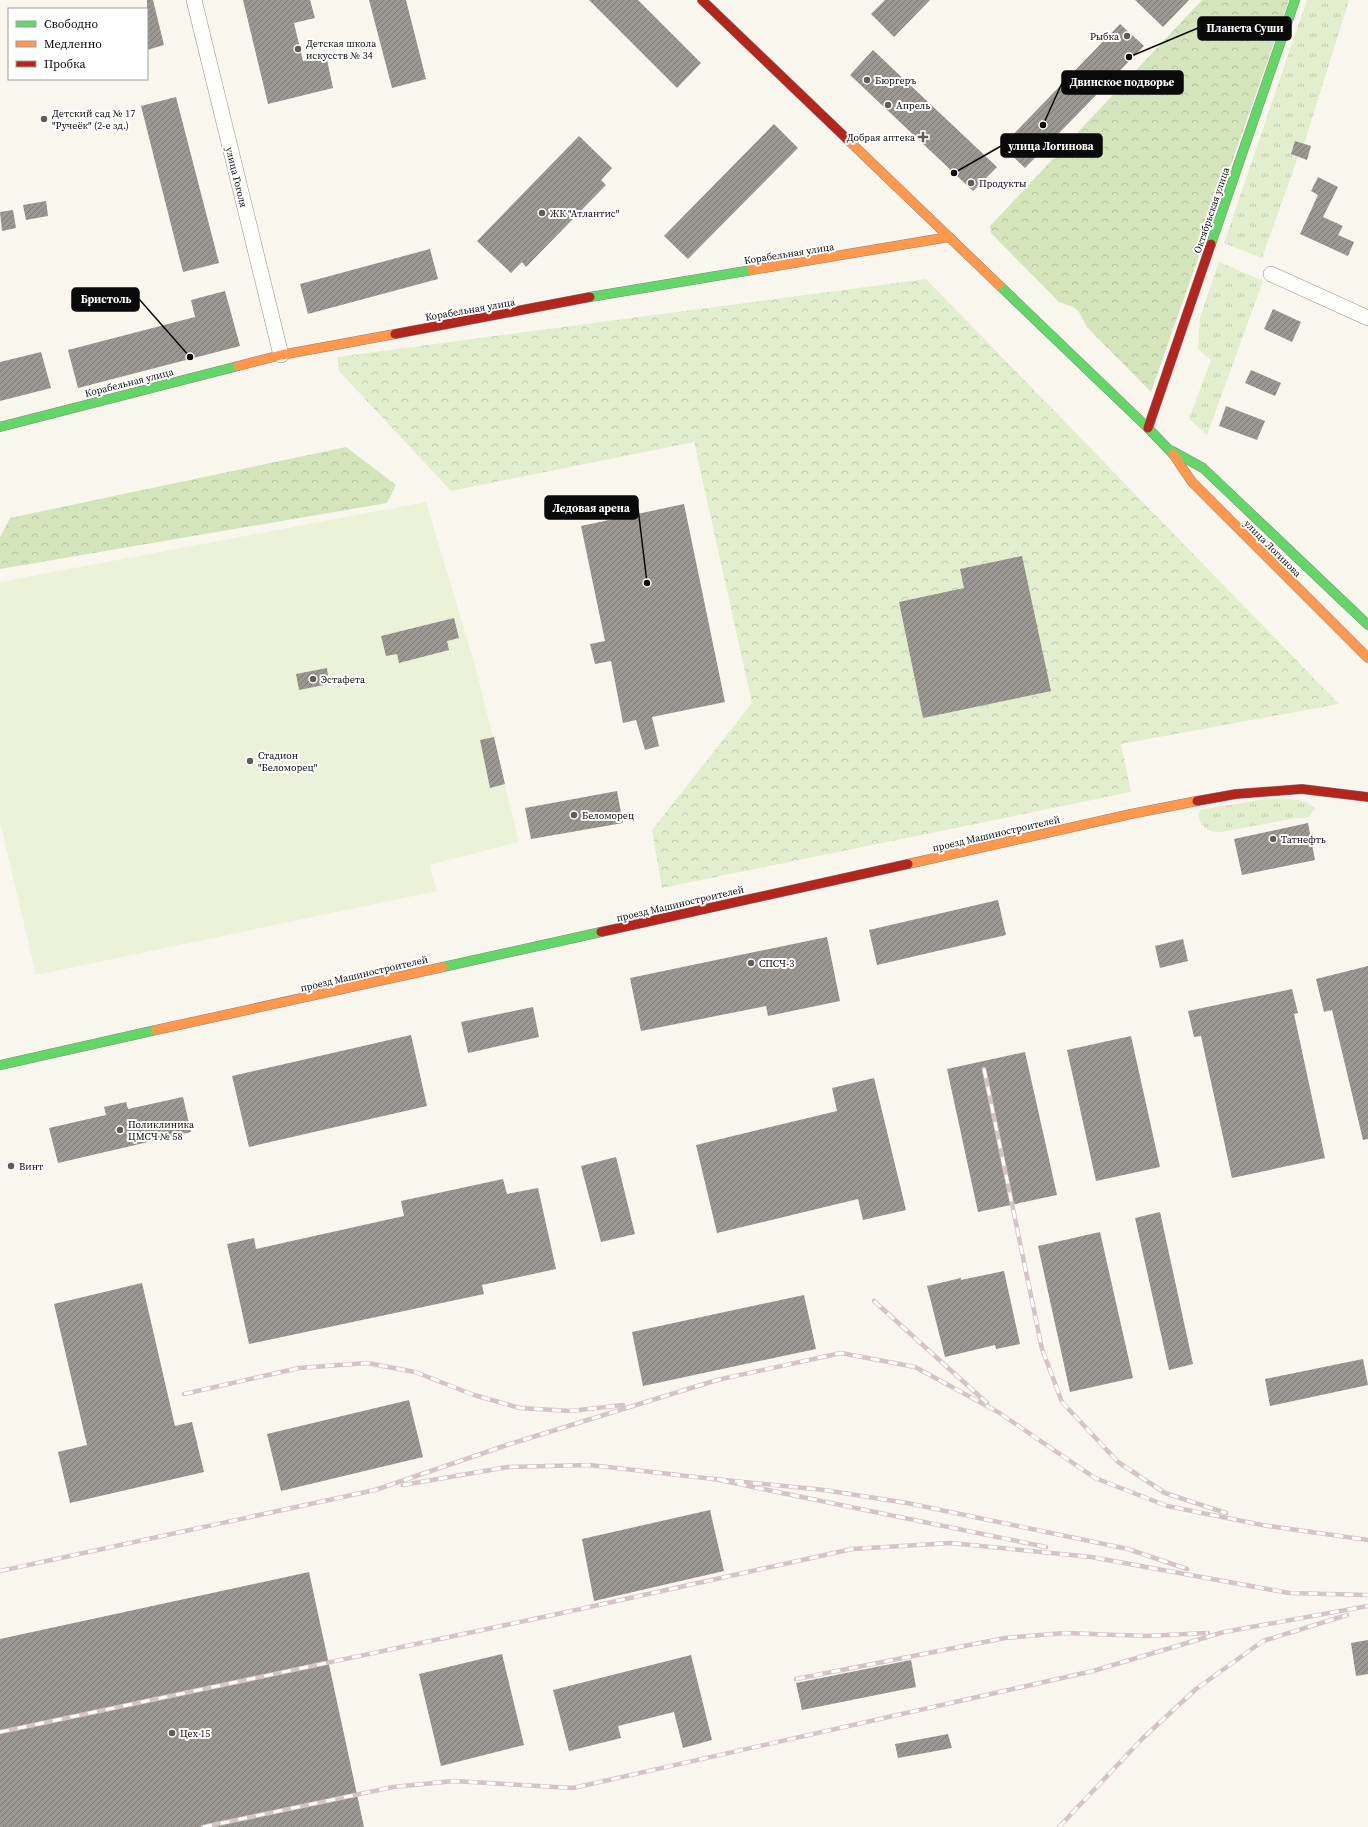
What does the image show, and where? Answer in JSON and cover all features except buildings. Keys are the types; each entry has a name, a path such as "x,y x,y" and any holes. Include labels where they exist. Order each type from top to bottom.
{"street":[{"name":"улица Гоголя","path":"194,0 281,355"},
{"name":"улица Логинова","path":"702,0 1148,428 1168,448 1192,482 1368,658"},
{"name":"Октябрьская улица","path":"1148,428 1295,0"},
{"name":"Корабельная улица","path":"0,426 281,355 630,290 949,237"},
{"path":"1270,274 1368,318"},
{"name":"улица Логинова","path":"1168,448 1203,468 1368,625"},
{"name":"проезд Машиностроителей","path":"0,1065 1131,814 1236,794 1287,790 1302,789 1368,797"}],"green space":[{"path":"1202,0 1289,0 1151,392 1087,327 1079,312 1073,307 1059,302 991,233 990,226"},
{"path":"1307,0 1349,0 1304,144 1295,142 1291,154 1298,157 1262,258 1224,243"},
{"path":"1219,262 1263,281 1207,435 1189,419 1211,360 1198,349 1200,317"},
{"path":"926,279 1339,704 1121,744 1131,792 662,888 652,830 752,703 694,442 451,491 339,371 337,357"},
{"path":"346,447 396,485 387,503 0,569 0,537 10,518"},
{"name":"Стадион \"Беломорец\"","path":"426,502 476,669 519,842 429,865 437,891 36,975 0,822 0,582"},
{"path":"1265,799 1298,800 1310,804 1315,808 1308,818 1296,818 1221,832 1209,830 1203,826 1198,815 1200,810"}],"railway":[{"path":"984,1069 1042,1349 1062,1402 1118,1462 1165,1493 1226,1513"},
{"path":"874,1301 987,1403"},
{"path":"0,1571 375,1490 510,1444 717,1380 841,1353 915,1367 998,1412 1095,1478 1167,1506 1262,1525 1368,1540"},
{"path":"184,1394 299,1368 367,1363 415,1372 474,1395 520,1408 571,1411 623,1405"},
{"path":"403,1485 508,1467 589,1465 714,1479"},
{"path":"1046,1547 714,1479 824,1490 907,1503 1128,1549 1187,1569"},
{"path":"0,1732 553,1615 852,1549 951,1543 1091,1557 1289,1593 1368,1595"},
{"path":"203,1827 393,1787 454,1781 573,1788 1093,1671 1224,1632 1368,1606"},
{"path":"1059,1827 1143,1738 1196,1689 1263,1641 1347,1615"},
{"path":"796,1679 1005,1638 1065,1633 1146,1636 1208,1633"}],"traffic: fast":[{"path":"1211,244 1295,0"},
{"path":"590,297 752,270"},
{"path":"999,285 1148,428 1173,454"},
{"path":"0,427 238,366"},
{"path":"1172,451 1203,468 1368,625"},
{"path":"443,967 601,932"},
{"path":"0,1065 156,1030"}],"traffic: slow":[{"path":"847,139 999,285"},
{"path":"752,270 949,237"},
{"path":"238,366 281,355 395,334"},
{"path":"1173,454 1192,482 1368,658"},
{"path":"908,864 1131,814 1197,801"},
{"path":"156,1030 443,967"}],"traffic: jam":[{"path":"702,0 847,139"},
{"path":"1148,428 1211,244"},
{"path":"395,334 590,297"},
{"path":"1197,801 1236,794 1302,789 1368,797"},
{"path":"601,932 908,864"}],"place":[{"name":"Рыбка","path":"1127,36"},
{"name":"Детская школа искусств № 34","path":"298,49"},
{"name":"Планета Суши","path":"1129,57"},
{"name":"Бюргеръ","path":"867,80"},
{"name":"Апрель","path":"888,105"},
{"name":"Детский сад № 17 \"Ручеёк\" (2-е зд.)","path":"44,119"},
{"name":"Двинское подворье","path":"1043,125"},
{"name":"Добрая аптека","path":"923,137"},
{"name":"улица Логинова","path":"954,173"},
{"name":"Продукты","path":"971,183"},
{"name":"ЖК \"Атлантис\"","path":"542,213"},
{"name":"Бристоль","path":"190,357"},
{"name":"Ледовая арена","path":"647,583"},
{"name":"Эстафета","path":"313,679"},
{"name":"Стадион \"Беломорец\"","path":"250,761"},
{"name":"Беломорец","path":"574,815"},
{"name":"Татнефть","path":"1273,839"},
{"name":"СПСЧ-3","path":"751,963"},
{"name":"Поликлиника ЦМСЧ № 58","path":"120,1130"},
{"name":"Винт","path":"11,1166"},
{"name":"Цех 15","path":"172,1733"}]}
